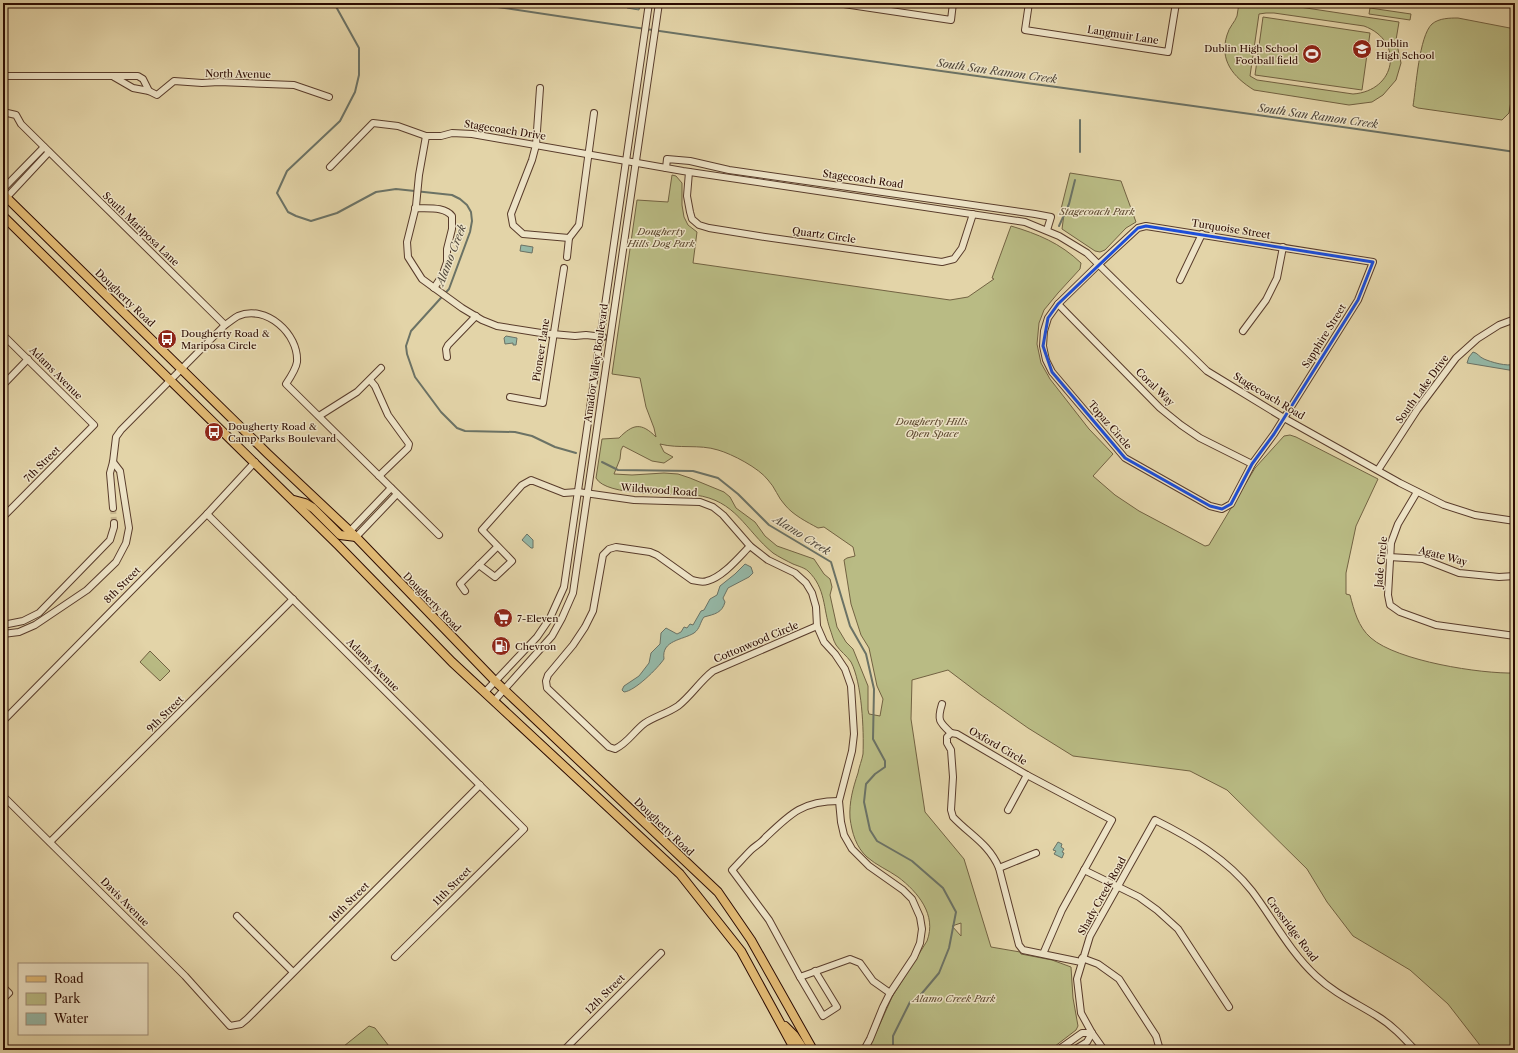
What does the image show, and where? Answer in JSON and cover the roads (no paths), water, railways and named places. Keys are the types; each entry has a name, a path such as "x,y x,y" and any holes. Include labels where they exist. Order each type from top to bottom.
{"main road":[{"name":"Dougherty Road","path":"5,195 268,454 353,534 504,690 718,892 751,940 813,1050"},
{"path":"3,216 255,462 452,662 680,874 741,952 795,1050"},
{"path":"292,499 305,503 313,508 340,535 353,534"},
{"path":"780,1022 794,1035 804,1050"}],"street":[{"name":"Amador Valley Boulevard","path":"485,692 537,637 550,618 564,587 649,3"},
{"name":"Amador Valley Boulevard","path":"494,701 552,636 573,593 659,3"},
{"path":"837,3 951,20 953,3"},
{"name":"Langmuir Lane","path":"1029,3 1025,30 1168,52 1176,3"},
{"path":"648,13 658,14"},
{"name":"North Avenue","path":"3,76 138,76 143,79 149,91"},
{"name":"North Avenue","path":"114,77 133,88 149,91 157,95 174,81 294,85 329,98"},
{"path":"540,88 536,145 532,160 511,214 513,225 523,234 569,238"},
{"name":"South Mariposa Lane","path":"3,112 16,115 21,124 225,325"},
{"path":"567,257 569,238 579,225 594,113"},
{"name":"Stagecoach Drive","path":"330,168 373,123 398,126 426,136 441,136 452,133 472,134 627,160"},
{"path":"426,136 419,175 416,206 407,242 408,257 422,279 460,306 497,326 553,334 575,336 586,335 610,338"},
{"path":"3,189 44,147"},
{"path":"5,195 49,152"},
{"name":"Stagecoach Road","path":"666,168 667,159 690,161 713,167 781,178 1051,217 1047,230"},
{"name":"Stagecoach Road","path":"627,160 689,172 1024,222 1047,230 1073,244 1099,264 1207,371 1284,418 1444,505 1475,515 1515,521"},
{"name":"Quartz Circle","path":"689,172 687,196 690,212 695,222 709,228 765,237 942,262 954,259 962,248 973,214"},
{"path":"780,186 781,178"},
{"path":"878,200 879,191"},
{"path":"951,202 951,210"},
{"path":"416,206 441,209 447,211 452,216 452,229 447,249 447,262 442,276 435,288"},
{"name":"Turquoise Street","path":"1099,264 1138,228 1146,226 1155,226 1373,262"},
{"path":"1180,280 1202,234"},
{"path":"1243,331 1266,300 1277,278 1283,247"},
{"name":"Sapphire Street","path":"1284,418 1358,300 1373,262"},
{"name":"Topaz Circle","path":"1099,264 1058,304 1048,318 1042,346 1046,360 1052,372 1125,458 1210,506 1222,509 1231,504 1252,464 1284,418"},
{"name":"Pioneer Lane","path":"510,397 543,403 564,268"},
{"name":"Coral Way","path":"1058,304 1160,408 1200,438 1252,464"},
{"path":"113,508 110,473 116,437 121,430 225,325 239,316 260,314 270,318 282,326 292,338 296,350 297,363 286,384 439,535"},
{"path":"447,357 446,349 448,345 476,316"},
{"name":"South Lake Drive","path":"1378,470 1417,410 1456,358 1477,339 1499,325 1515,319"},
{"name":"Adams Avenue","path":"3,335 94,425"},
{"path":"3,385 28,359"},
{"path":"319,416 357,392 381,368"},
{"path":"370,380 375,386 388,414 409,444 408,448 379,476"},
{"name":"7th Street","path":"3,517 94,425"},
{"path":"3,634 19,632 35,625 88,590 116,562 126,543 129,528 120,471 113,462"},
{"name":"8th Street","path":"3,720 207,514 255,462"},
{"name":"Wildwood Road","path":"497,547 482,530 522,485 531,480 564,492 578,492 634,500 700,502 713,507 723,515 750,546 768,560 795,572 806,584 812,593 816,607 817,626 824,642 845,668 851,686 854,734 852,751 839,801 844,834 852,849 869,866 903,890 912,899 920,917 922,929 920,943 914,957 890,993 864,1050"},
{"path":"353,534 391,488"},
{"name":"Jade Circle","path":"1418,492 1394,532 1391,542 1389,557 1388,601 1394,609 1436,625 1515,636"},
{"path":"353,534 397,494"},
{"name":"Adams Avenue","path":"207,514 524,829"},
{"path":"3,625 23,621 39,613 110,540 114,523"},
{"name":"Cottonwood Circle","path":"750,546 723,572 707,582 692,580 657,555 650,552 616,547 609,549 603,555 593,611 585,627 573,645 548,675 546,681 547,688 609,747 615,749 623,746 646,722 670,712 713,671 817,626"},
{"path":"465,591 460,584 479,565 497,547 512,561 495,577 479,565"},
{"name":"Agate Way","path":"1389,557 1423,560 1459,573 1499,577 1515,576"},
{"name":"9th Street","path":"50,842 292,599"},
{"path":"942,704 938,716 942,725 951,733 947,737 947,743 951,750 953,777 951,810 953,817 988,848 994,857 999,868 1019,945 1023,950 1098,964 1119,980 1156,1036 1160,1050"},
{"name":"Oxford Circle","path":"951,733 957,734 1027,775 1112,820 1062,910 1044,954"},
{"path":"1008,810 1027,775"},
{"name":"10th Street","path":"230,1026 241,1024 247,1019 480,785"},
{"name":"Davis Avenue","path":"3,796 185,976 230,1026"},
{"path":"815,971 836,1007 823,1016 769,920 732,870 785,818 814,803 839,801"},
{"name":"Shady Creek Road","path":"1104,1050 1092,1033 1081,1013 1077,979 1090,936 1155,820"},
{"name":"Crossridge Road","path":"1155,820 1207,849 1232,868 1251,890 1302,961 1316,976 1341,996 1378,1016 1398,1032 1415,1050"},
{"name":"11th Street","path":"396,957 524,829"},
{"path":"999,868 1036,853"},
{"path":"1084,870 1140,897 1178,929 1229,1007"},
{"path":"237,916 293,972"},
{"name":"12th Street","path":"564,1050 660,953"},
{"path":"800,977 850,959 860,963 873,981 890,993"},
{"path":"3,987 9,993 3,999"},
{"path":"1058,1050 1082,1033 1092,1033 1087,1042 1074,1050"}],"water":[{"path":"628,3 640,4 639,10 627,8"},
{"path":"521,245 533,247 532,253 520,251"},
{"path":"506,336 517,338 516,345 513,345 513,343 505,344 504,338"},
{"path":"1473,352 1482,358 1495,363 1504,365 1515,364 1515,371 1467,363"},
{"path":"527,534 533,540 533,548 522,540"},
{"path":"745,564 751,567 753,573 749,577 728,588 723,598 725,602 722,609 715,614 704,617 698,630 694,633 669,644 664,653 664,659 657,668 634,688 624,692 622,690 624,686 639,676 649,663 651,653 660,644 661,633 666,628 677,634 681,632 684,627 687,628 690,624 693,625 710,599 717,595 720,586"},
{"path":"1058,842 1062,844 1061,847 1064,849 1062,852 1064,853 1062,858 1054,854 1056,851 1053,850"}],"waterway":[{"name":"Alamo Creek","path":"334,3 359,48 359,75 355,92 340,121 287,171 277,193 288,212 311,221 337,213 376,192 396,189 452,195 467,205 471,212 472,221 470,232 449,289 411,331 406,346 407,354 415,377 441,412 457,428 465,431 515,432 532,436 555,447 576,453"},
{"name":"South San Ramon Creek","path":"478,3 742,43 1515,152"},
{"path":"1080,120 1080,152"},
{"path":"1059,226 1069,204 1075,180"},
{"name":"Alamo Creek","path":"602,462 618,470 693,471 718,478 738,494 769,525 831,562 850,626 866,654 874,689 873,739 885,761 885,767 875,774 866,784 864,802 870,830 877,841 912,861 943,888 956,912 949,948 939,973 918,998 910,1002 893,1036 893,1050"}],"tunnel":[{"path":"113,508 114,523"}],"place":[{"name":"Dublin High School","path":"1362,49"},
{"name":"Dublin High School Football field","path":"1312,54"},
{"name":"Dougherty Road & Mariposa Circle","path":"167,339"},
{"name":"Dougherty Road & Camp Parks Boulevard","path":"214,432"},
{"name":"7-Eleven","path":"503,618"},
{"name":"Chevron","path":"501,646"}],"park label":[{"name":"Stagecoach Park","path":"1097,211"},
{"name":"Dougherty Hills Dog Park","path":"661,236"},
{"name":"Dougherty Hills Open Space","path":"932,426"},
{"name":"Alamo Creek Park","path":"954,998"}]}
